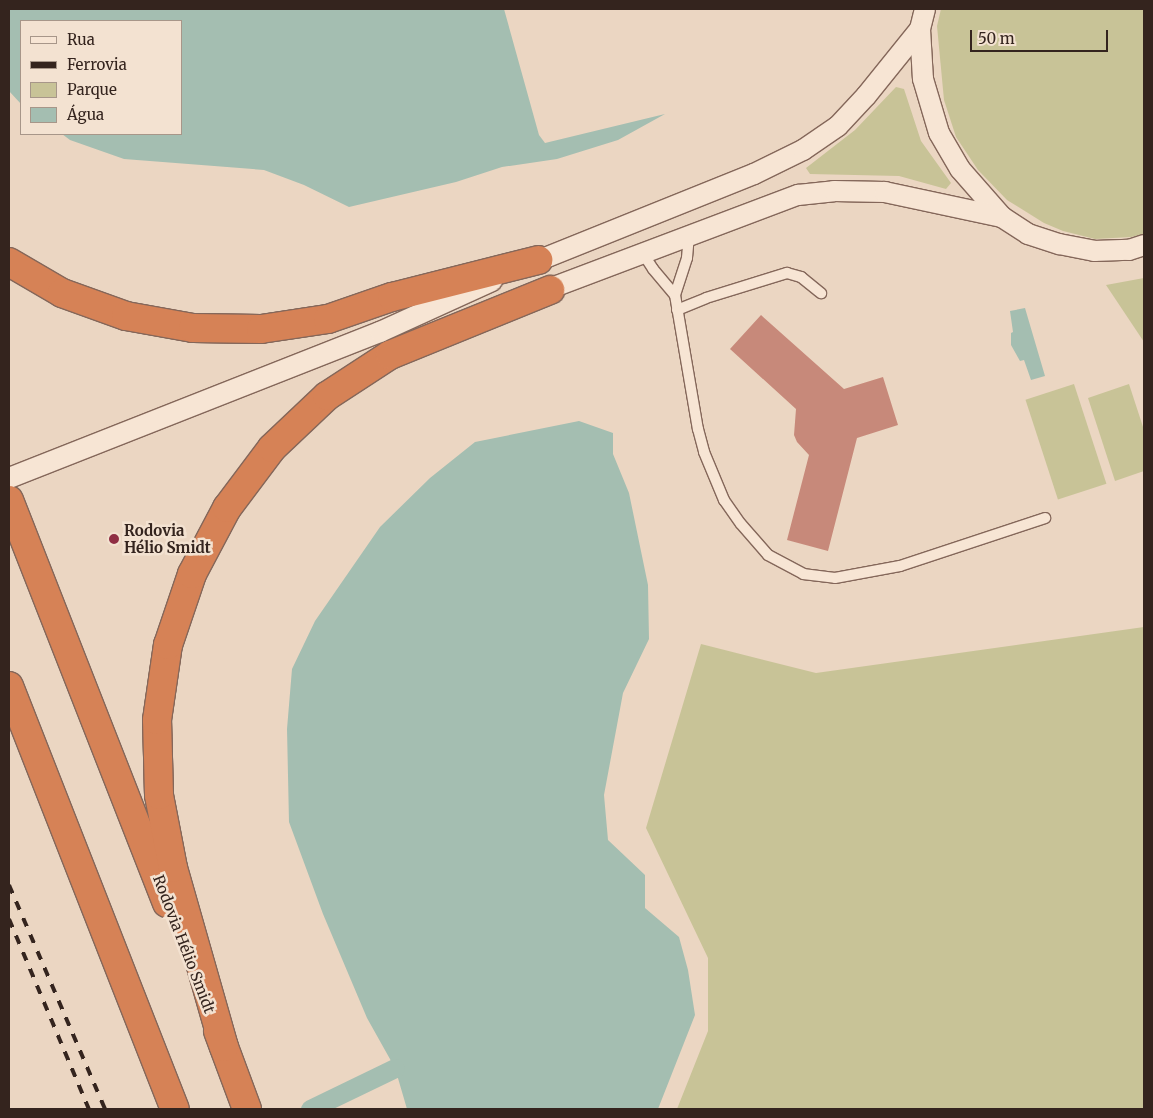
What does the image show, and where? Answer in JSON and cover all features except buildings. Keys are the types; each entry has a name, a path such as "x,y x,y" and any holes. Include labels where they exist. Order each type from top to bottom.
{"highway":[{"path":"9,262 62,293 126,316 193,328 261,329 328,319 392,297 538,260"},
{"path":"224,1047 173,868 159,795 157,720 168,645 192,574 227,508 272,448 327,396 390,354 550,290"},
{"name":"Rodovia Hélio Smidt","path":"9,500 247,1109"},
{"path":"9,686 175,1109"}],"street":[{"path":"925,9 920,29 923,79 939,133 960,169 1002,217 1028,234 1059,244 1094,251 1129,250 1144,244"},
{"path":"9,478 380,332 538,260 754,174 803,150 838,126 866,96 920,29"},
{"path":"380,332 550,290 642,252 798,195 834,191 885,192 1002,217"}],"lane":[{"path":"690,234 687,258 675,295 698,429 724,500 741,524 768,555 803,574 835,578 900,566 1045,518"},
{"path":"642,252 653,269 675,295"},
{"path":"677,310 706,298 787,272 801,278 821,293"}],"green space":[{"path":"941,9 1144,9 1144,234 1131,237 1095,239 1063,231 1044,223 1007,200 978,170 956,137 944,100 937,26"},
{"path":"896,87 904,89 921,141 951,183 946,189 899,176 810,174 806,168 855,130"},
{"path":"1144,278 1144,342 1106,285"},
{"path":"1074,384 1106,484 1058,500 1025,400"},
{"path":"1129,384 1144,430 1144,471 1115,481 1088,398"},
{"path":"1144,627 1144,1109 677,1109 708,1031 708,958 646,828 701,644 816,673"}],"water":[{"path":"9,9 504,9 539,135 545,143 665,114 618,140 557,159 502,167 456,182 349,207 304,185 264,170 124,159 70,140 63,135 182,135 182,20 20,20 20,103 9,91"},
{"path":"1025,308 1045,376 1031,380 1024,360 1020,361 1011,345 1011,333 1013,332 1010,311"},
{"path":"579,421 613,433 613,454 629,493 648,585 649,639 623,693 604,795 608,840 645,875 645,908 679,937 688,970 695,1015 658,1109 407,1109 395,1068 367,1018 323,914 289,822 287,729 292,669 315,621 380,527 430,478 475,442"}],"waterway":[{"path":"310,1109 395,1068"}],"railway":[{"path":"9,885 105,1109"},
{"path":"9,919 89,1109"}],"place":[{"name":"Rodovia Hélio Smidt","path":"114,539"}]}
